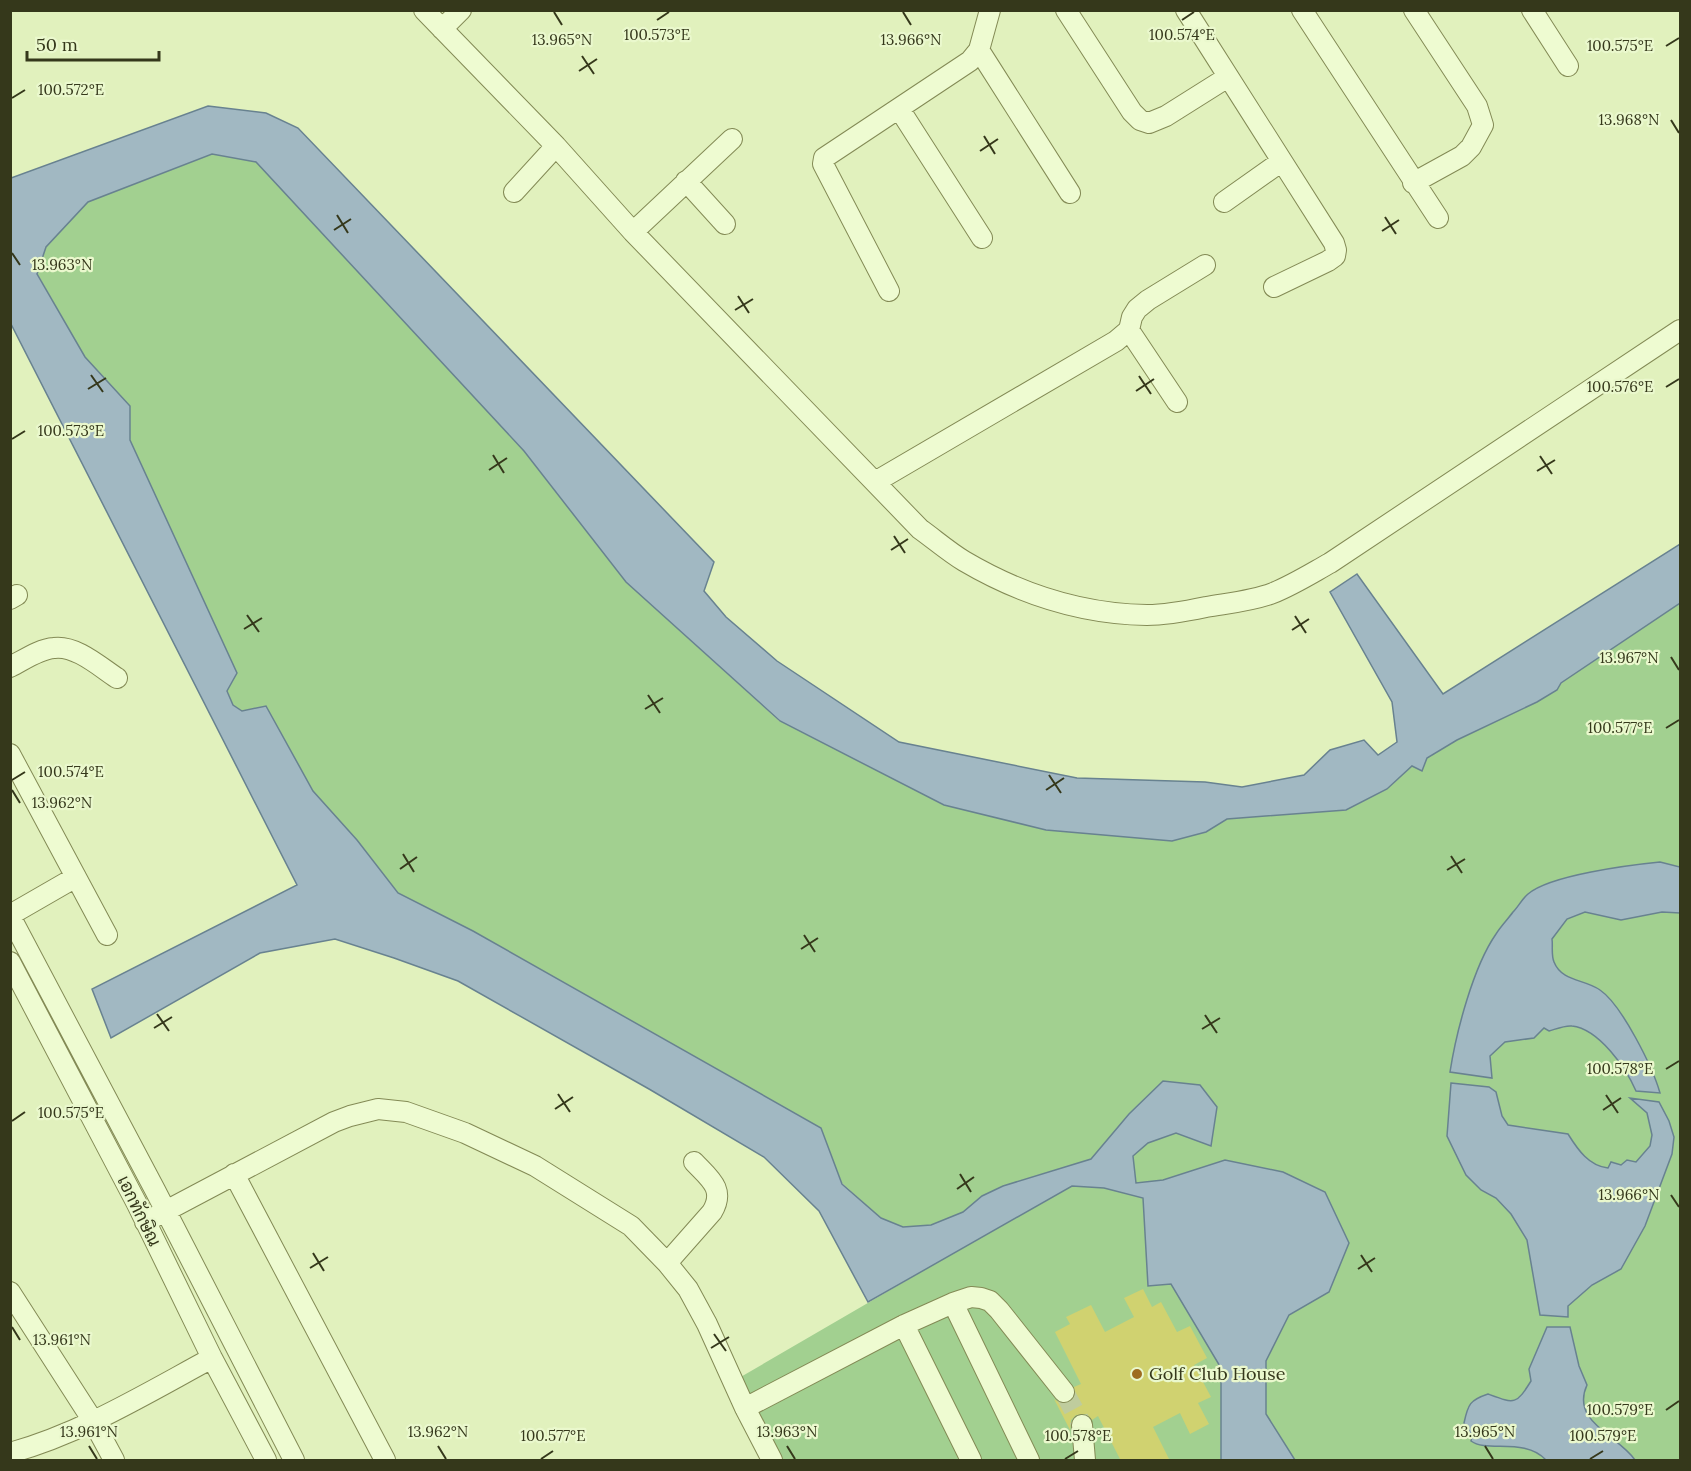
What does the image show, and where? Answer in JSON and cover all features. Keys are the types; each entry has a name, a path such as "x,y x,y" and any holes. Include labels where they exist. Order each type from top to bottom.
{"street":[{"path":"424,10 556,146 633,232 920,529 964,561 1050,601 1109,612 1149,615 1175,613 1274,593 1330,563 1680,330"},
{"path":"442,28 461,10"},
{"path":"889,291 823,164 824,158 900,110 970,61 979,50 990,10"},
{"path":"1066,10 1132,112 1140,120 1149,123 1166,116 1228,77"},
{"path":"1186,10 1334,243 1335,256 1274,286"},
{"path":"1302,10 1438,218"},
{"path":"1413,183 1462,156 1471,147 1483,125 1477,106 1414,10"},
{"path":"1532,10 1568,66"},
{"path":"979,50 1070,193"},
{"path":"900,110 982,238"},
{"path":"633,232 732,139"},
{"path":"514,192 556,146"},
{"path":"1224,202 1282,162"},
{"path":"686,181 725,224"},
{"path":"875,482 1116,341 1129,330 1132,317 1137,309 1205,265"},
{"path":"1129,330 1177,402"},
{"path":"10,667 54,647 66,648 117,678"},
{"path":"10,754 108,935"},
{"path":"76,877 10,915 294,1461"},
{"name":"เอกทักษิณ","path":"10,962 266,1461"},
{"path":"145,1222 328,1125 350,1116 378,1109 406,1112 465,1133 535,1166 631,1226 667,1263 688,1289 707,1324 772,1461"},
{"path":"667,1263 718,1203 718,1192 713,1182 694,1162"},
{"path":"234,1174 385,1461"},
{"path":"10,1292 93,1421 114,1461"},
{"path":"745,1408 904,1325 971,1297 990,1301 1018,1332 1064,1392"},
{"path":"952,1303 1029,1461"},
{"path":"904,1325 971,1461"},
{"path":"10,1453 61,1437 212,1358"},
{"path":"1082,1425 1085,1461"}],"green space":[{"path":"212,154 256,162 524,451 626,582 779,721 1152,838 1172,841 1206,832 1227,819 1346,810 1387,789 1412,766 1457,740 1537,702 1556,690 1561,683 1680,603 1680,1460 772,1460 732,1382 916,1275 881,1218 842,1183 820,1128 473,931 398,893 357,840 313,791 266,706 242,711 233,705 130,440 130,406 85,357 37,273 46,247 88,202"}],"water":[{"path":"208,106 266,113 298,128 714,562 704,591 726,617 777,661 899,742 1077,778 1205,782 1242,787 1304,775 1330,750 1364,740 1378,755 1397,742 1392,702 1330,592 1357,574 1443,694 1680,544 1680,603 1561,683 1557,690 1457,740 1427,758 1422,771 1412,766 1387,789 1346,810 1227,819 1206,832 1172,841 1046,830 944,805 780,721 626,582 524,451 256,162 212,154 88,202 46,247 37,274 85,357 130,406 130,440 237,673 227,691 233,705 242,711 266,706 313,791 357,840 398,893 473,931 821,1128 842,1184 881,1218 903,1227 931,1225 963,1212 982,1196 1003,1186 1091,1159 1129,1114 1163,1081 1200,1085 1217,1107 1211,1146 1176,1133 1148,1143 1133,1156 1136,1183 1163,1180 1225,1160 1283,1172 1325,1192 1349,1243 1329,1292 1289,1315 1266,1361 1266,1414 1295,1460 1221,1460 1221,1368 1171,1284 1148,1286 1143,1198 1104,1188 1072,1186 868,1302 819,1211 764,1157 458,981 394,958 335,939 260,953 111,1038 92,989 297,885 11,324 11,178"},
{"path":"1660,862 1680,867 1680,913 1662,912 1621,920 1585,912 1567,919 1552,939 1552,953 1562,973 1594,986 1618,1009 1644,1053 1660,1093 1636,1091 1626,1072 1610,1051 1592,1034 1572,1026 1549,1031 1544,1028 1534,1038 1505,1042 1490,1056 1492,1078 1450,1072 1461,1020 1480,964 1498,931 1528,894 1539,887 1572,876"},
{"path":"1451,1083 1489,1087 1496,1092 1502,1116 1508,1125 1568,1134 1590,1161 1601,1167 1608,1168 1611,1162 1621,1165 1627,1160 1636,1162 1650,1146 1652,1135 1647,1113 1630,1098 1659,1102 1669,1121 1674,1137 1672,1154 1645,1226 1621,1269 1592,1285 1568,1306 1568,1317 1540,1315 1527,1240 1511,1214 1496,1198 1481,1190 1466,1175 1447,1136"},
{"path":"1547,1327 1570,1327 1579,1366 1587,1385 1584,1398 1585,1409 1590,1419 1628,1451 1635,1460 1546,1460 1528,1449 1487,1446 1471,1441 1472,1436 1464,1423 1471,1404 1477,1398 1488,1394 1510,1401 1522,1395 1531,1381 1529,1369"}],"building":[{"name":"Golf Club House","path":"1143,1289 1152,1307 1161,1302 1177,1332 1190,1326 1207,1358 1194,1365 1211,1397 1198,1403 1209,1424 1190,1434 1180,1413 1153,1427 1170,1461 1121,1461 1098,1416 1092,1420 1087,1414 1076,1415 1071,1420 1070,1430 1054,1399 1060,1403 1071,1402 1075,1396 1074,1387 1081,1384 1055,1332 1070,1324 1066,1317 1091,1305 1105,1332 1134,1317 1124,1298"}],"tunnel":[{"path":"1064,1392 1082,1425"}],"place":[{"name":"Golf Club House","path":"1137,1374"}]}
